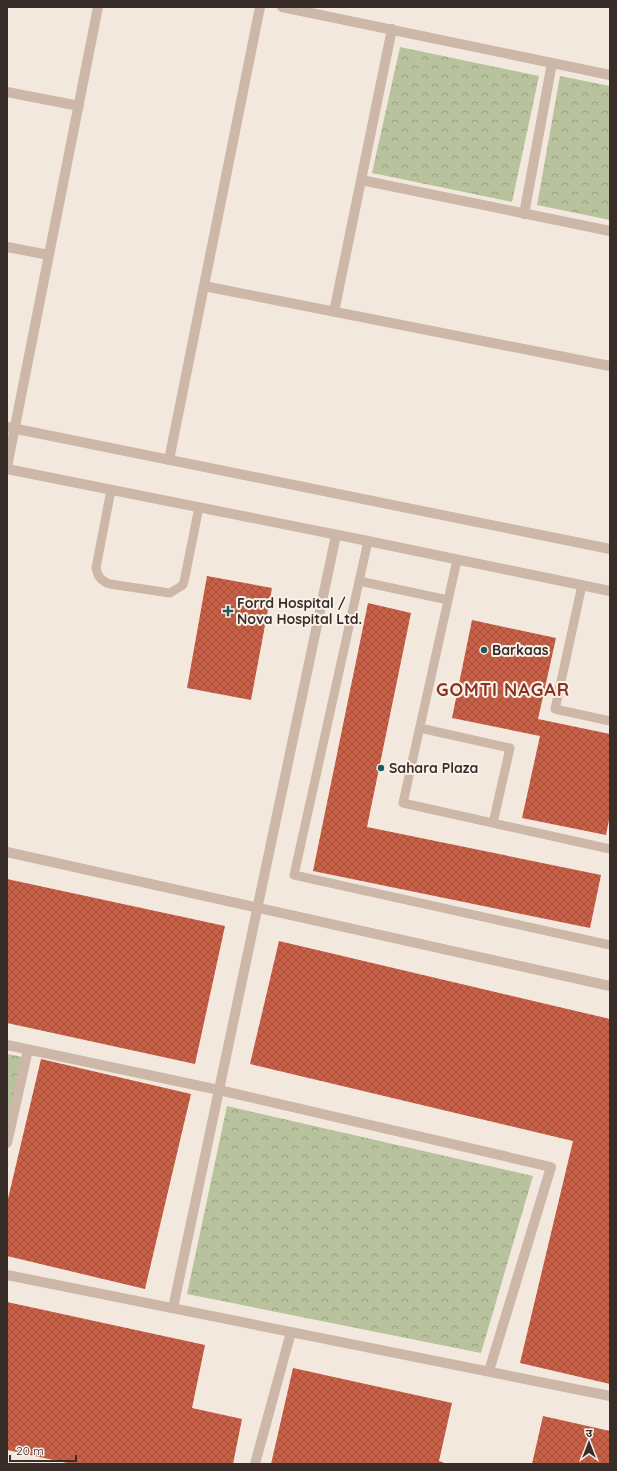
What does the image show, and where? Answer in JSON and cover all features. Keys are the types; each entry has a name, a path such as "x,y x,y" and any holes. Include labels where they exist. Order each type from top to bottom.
{"street":[{"path":"98,7 49,255 11,428 7,468 610,591"},
{"path":"169,460 260,7"},
{"path":"282,7 610,75"},
{"path":"334,312 392,29"},
{"path":"524,214 552,63"},
{"path":"7,92 79,106"},
{"path":"361,180 610,231"},
{"path":"7,247 49,255"},
{"path":"204,286 610,366"},
{"path":"11,428 610,548"},
{"path":"173,1308 336,535"},
{"path":"7,852 610,986"},
{"path":"7,1045 219,1090 551,1167 488,1371"},
{"path":"7,1143 28,1050"},
{"path":"7,1275 610,1396"},
{"path":"255,1464 290,1332"}],"lane":[{"path":"111,490 96,568 98,575 103,581 110,584 170,593 182,586 186,577 199,507"},
{"path":"368,541 294,875 610,945"},
{"path":"457,560 403,803 610,849"},
{"path":"360,581 448,600"},
{"path":"582,586 554,709 610,721"},
{"path":"420,728 510,748 493,823"}],"green space":[{"path":"400,47 539,76 512,202 372,173"},
{"path":"560,76 610,86 610,220 537,205"},
{"path":"7,1054 23,1057 7,1132"},
{"path":"227,1106 533,1176 481,1353 187,1294"}],"building":[{"path":"207,576 272,588 251,700 187,688"},
{"path":"368,603 411,613 367,827 601,875 590,928 313,871"},
{"path":"472,620 556,638 538,719 610,734 610,815 606,835 522,818 540,736 452,718"},
{"path":"7,879 225,926 195,1064 7,1023"},
{"path":"279,941 610,1019 610,1384 520,1363 573,1141 250,1064"},
{"path":"41,1059 191,1094 145,1289 7,1256 7,1203"},
{"path":"7,1302 205,1345 192,1408 242,1419 233,1464 72,1464 7,1450"},
{"path":"293,1368 452,1403 439,1461 447,1464 271,1464"},
{"path":"543,1416 610,1431 610,1464 532,1464"}],"place":[{"name":"Forrd Hospital / Nova Hospital Ltd.","path":"228,611"},
{"name":"Barkaas","path":"484,650"},
{"name":"Sahara Plaza","path":"381,768"}],"district":[{"name":"GOMTI NAGAR","path":"503,690"}]}
